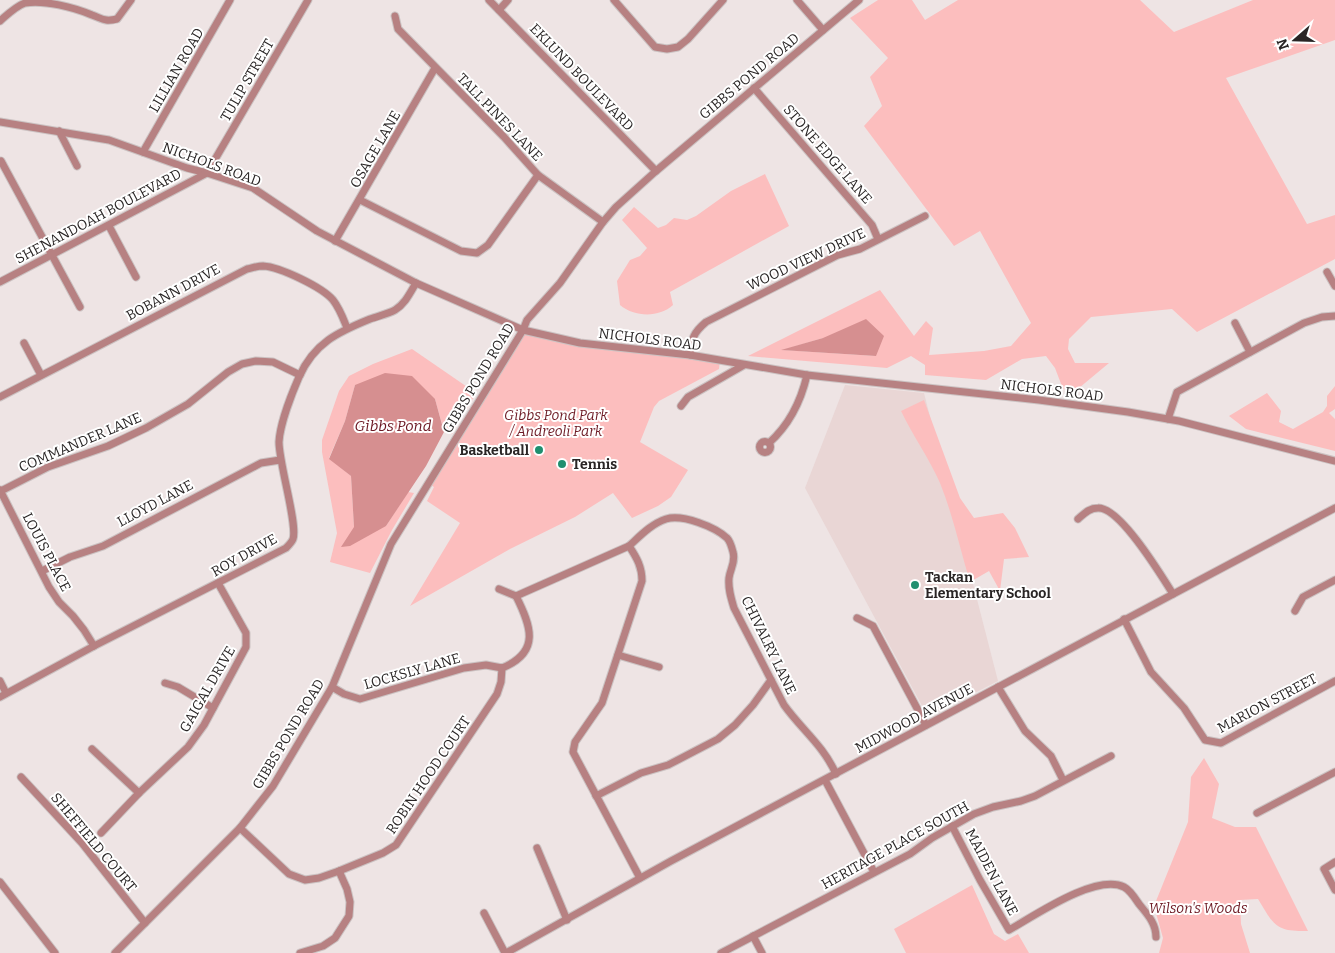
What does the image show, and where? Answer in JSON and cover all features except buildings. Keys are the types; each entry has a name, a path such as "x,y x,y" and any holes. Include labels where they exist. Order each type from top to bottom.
{"street":[{"path":"0,21 25,2 35,0 49,1 69,7 107,22 117,19 131,0"},
{"name":"LILLIAN ROAD","path":"143,152 230,0"},
{"name":"TULIP STREET","path":"207,173 308,0"},
{"name":"EKLUND BOULEVARD","path":"489,0 656,171"},
{"path":"499,10 508,0"},
{"path":"614,0 655,47 667,49 678,47 688,39 723,0"},
{"path":"797,0 823,30"},
{"name":"GIBBS POND ROAD","path":"115,953 240,828 273,786 332,687 391,544 523,330 527,320 560,283 603,222 616,207 656,171 859,0"},
{"name":"TALL PINES LANE","path":"395,16 398,30 504,136 538,175 603,222"},
{"name":"OSAGE LANE","path":"335,241 435,68"},
{"name":"STONE EDGE LANE","path":"754,88 872,225 878,239"},
{"name":"NICHOLS ROAD","path":"0,122 109,140 187,168 253,188 316,232 416,283 523,330 580,343 690,355 807,375 1039,400 1168,419 1335,461"},
{"path":"59,131 77,166"},
{"path":"2,161 80,307"},
{"name":"SHENANDOAH BOULEVARD","path":"0,282 207,173"},
{"path":"360,200 460,251 477,253 488,245 538,175"},
{"name":"WOOD VIEW DRIVE","path":"690,355 691,342 695,332 706,322 838,255 860,249 925,216"},
{"path":"109,226 136,277"},
{"name":"BOBANN DRIVE","path":"0,397 234,275 247,269 262,266 281,271 318,288 332,298 341,311 347,328"},
{"path":"1327,272 1335,286"},
{"name":"ROY DRIVE","path":"3,695 94,646 286,548 293,539 293,525 280,460 279,440 286,413 300,375 314,351 329,338 347,328 396,309 406,300 416,283"},
{"path":"1168,419 1177,392 1304,323 1322,317 1335,316"},
{"path":"1235,323 1250,352"},
{"path":"24,343 41,375"},
{"name":"COMMANDER LANE","path":"0,491 48,467 108,446 146,428 188,404 228,372 242,364 256,361 273,362 300,375"},
{"path":"681,406 688,397 744,365"},
{"path":"769,443 779,435 792,415 807,375"},
{"name":"LLOYD LANE","path":"42,571 70,557 103,546 261,462 280,460"},
{"name":"LOUIS PLACE","path":"0,491 59,602 78,623 94,646"},
{"path":"1078,519 1089,510 1100,508 1110,511 1128,529 1173,594"},
{"name":"MIDWOOD AVENUE","path":"505,953 640,878 1335,508"},
{"name":"CHIVALRY LANE","path":"516,596 629,546 643,532 667,519 684,518 711,528 728,539 734,553 734,567 729,576 729,591 734,608 771,680 794,718 822,748 836,774"},
{"path":"629,546 642,570 642,582 602,703 575,742 573,752 640,878"},
{"path":"1295,611 1302,597 1335,580"},
{"name":"GAIGAL DRIVE","path":"101,833 139,793 188,747 204,725 246,647 246,633 218,584"},
{"path":"499,589 516,596 526,616 530,634 526,650 520,658 502,668"},
{"path":"857,618 873,626 926,725"},
{"name":"MARION STREET","path":"1124,619 1151,672 1184,708 1205,740 1221,743 1335,681"},
{"path":"618,655 659,667"},
{"name":"LOCKSLY LANE","path":"332,687 344,694 360,699 464,668 486,665 502,668"},
{"name":"ROBIN HOOD COURT","path":"240,828 289,874 305,880 319,878 339,871 396,845 497,694 501,682 502,668"},
{"path":"596,796 641,773 668,765 718,739 736,725 771,680"},
{"path":"0,681 3,695"},
{"path":"165,682 178,687 212,708"},
{"path":"998,687 1025,731 1051,756 1064,780"},
{"path":"92,748 139,793"},
{"name":"HERITAGE PLACE SOUTH","path":"721,953 910,854 952,826 980,812 1035,796 1112,756"},
{"path":"1257,813 1335,772"},
{"name":"SHEFFIELD COURT","path":"22,777 82,843 145,923"},
{"path":"825,780 874,872"},
{"name":"MAIDEN LANE","path":"952,826 1009,930 1086,889 1098,884 1113,884 1125,887 1136,898 1156,928 1156,937"},
{"path":"537,848 567,920"},
{"path":"1335,862 1324,869 1335,890"},
{"path":"300,953 323,946 335,938 349,916 350,902 348,889 339,871"},
{"path":"0,882 55,953"},
{"path":"484,913 505,953"},
{"path":"753,936 762,953"}],"shaded area":[{"name":"Tackan Elementary School","path":"845,385 924,393 998,681 928,717 805,488"}],"green space":[{"path":"878,0 912,0 925,20 958,0 1140,0 1174,32 1253,0 1335,0 1335,40 1226,78 1307,224 1335,215 1335,259 1197,332 1172,309 1091,317 1069,339 1068,349 1075,363 1109,363 1079,388 1063,389 1055,368 1046,356 1022,359 986,380 925,375 925,365 911,356 887,368 748,356 880,290 914,336 926,321 933,328 929,355 984,351 1011,346 1031,323 980,231 954,246 864,126 882,106 870,77 888,58 850,18","holes":["823,338 876,356 783,350"]},
{"path":"765,174 789,226 670,292 673,305 661,312 639,314 620,305 617,281 630,260 640,256 647,248 622,220 634,207 658,228 666,225 674,218 687,220 696,216 731,191"},
{"name":"Gibbs Pond Park / Andreoli Park","path":"523,330 580,343 720,360 719,369 659,401 654,407 640,442 688,470 671,497 658,506 632,518 613,493 575,517 510,549 410,606 460,523 427,501 434,487 429,484"},
{"path":"412,349 476,393 452,434 443,428 435,399 355,385 345,421 329,458 351,476 354,527 386,526 408,492 414,493 370,573 330,562 337,533 322,452 322,440 339,391 349,376 373,364"},
{"path":"1335,386 1335,409 1329,413 1335,419 1335,451 1246,429 1229,416 1267,393 1281,411 1279,422 1293,429 1323,412 1327,406 1327,396"},
{"path":"924,400 960,498 974,518 1003,513 1015,528 1029,557 1004,559 1000,591 989,571 970,582 945,495 931,465 901,411"},
{"name":"Wilson's Woods","path":"1204,758 1219,784 1212,818 1235,827 1256,827 1308,931 1289,930 1277,925 1272,921 1258,899 1240,900 1241,924 1250,953 1159,953 1163,938 1154,906 1188,822 1191,777"},
{"path":"972,885 994,934 1005,941 1018,934 1029,953 906,953 894,929"}],"water":[{"path":"866,319 884,336 876,356 781,350 823,338"},
{"name":"Gibbs Pond","path":"385,373 412,376 435,399 444,432 426,466 386,526 350,546 341,547 354,527 351,476 329,459 345,421 355,385"}],"place":[{"name":"Basketball","path":"539,450"},
{"name":"Tennis","path":"562,464"},
{"name":"Tackan Elementary School","path":"915,585"}]}
